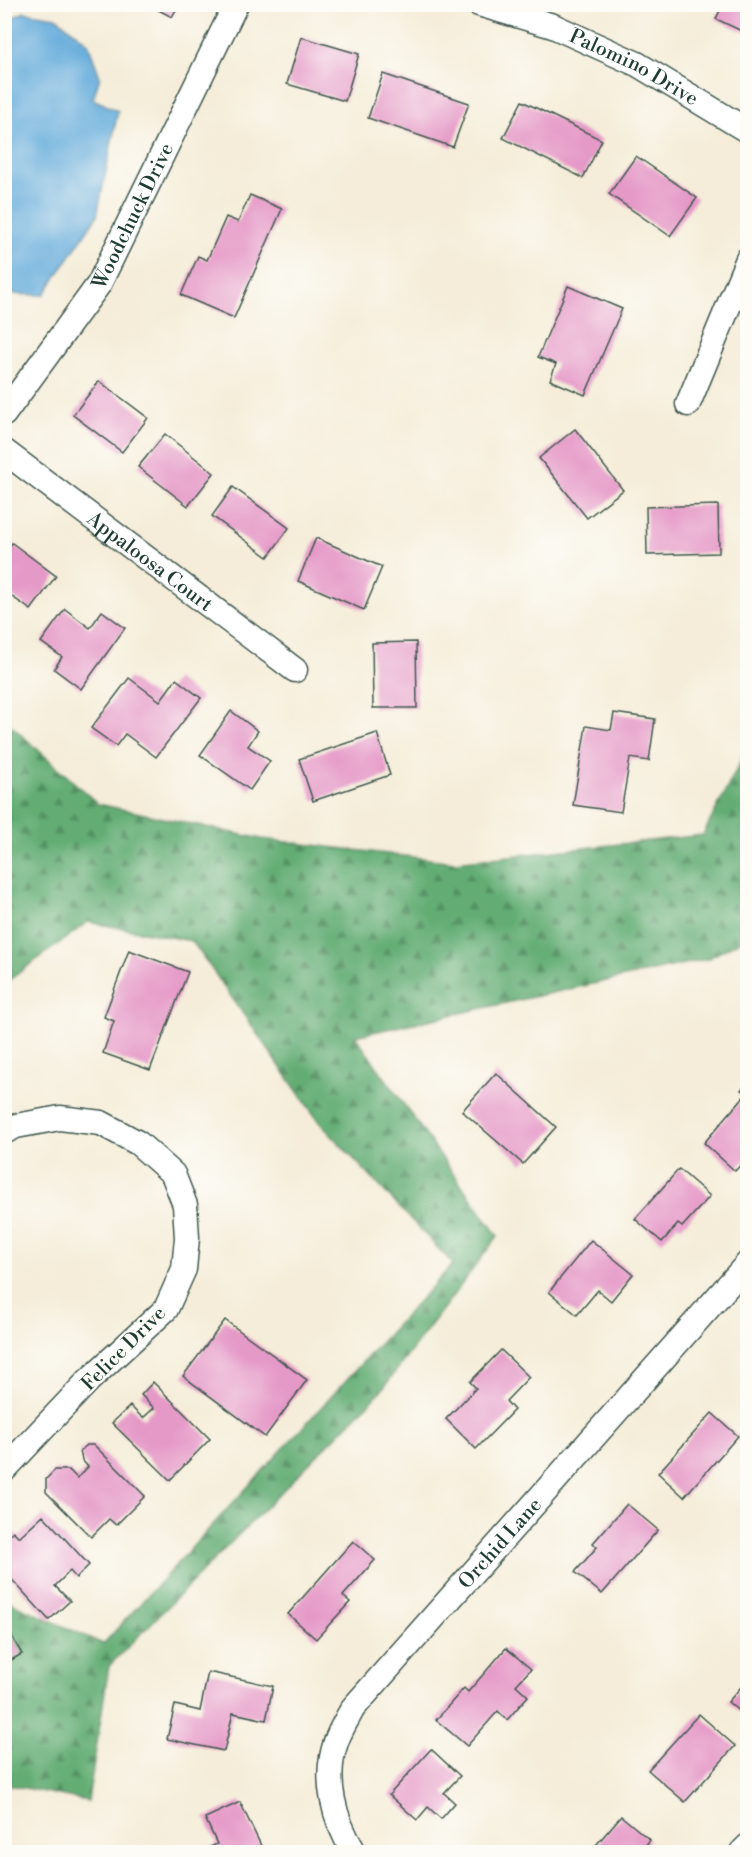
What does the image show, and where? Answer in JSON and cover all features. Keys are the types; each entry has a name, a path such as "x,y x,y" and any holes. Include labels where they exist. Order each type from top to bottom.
{"street":[{"name":"Woodchuck Drive","path":"4,414 99,284 236,4"},
{"name":"Palomino Drive","path":"479,4 553,26 637,64 747,131"},
{"path":"688,404 747,259"},
{"name":"Appaloosa Court","path":"4,451 295,670"},
{"name":"Felice Drive","path":"4,1132 16,1126 60,1118 101,1123 138,1143 173,1174 185,1205 187,1238 184,1269 166,1309 89,1380 4,1470"},
{"name":"Orchid Lane","path":"354,1852 336,1816 332,1799 332,1760 336,1741 353,1708 747,1263"},
{"path":"742,1852 747,1846"}],"green space":[{"path":"4,719 98,804 262,839 455,862 703,835 747,749 747,937 707,959 355,1036 498,1236 381,1391 109,1666 88,1801 5,1784 5,1600 103,1644 453,1264 319,1122 192,941 88,922 5,983"}],"water":[{"path":"24,12 56,17 88,43 100,77 93,99 118,111 97,216 44,295 5,294 5,22"}],"building":[{"path":"147,4 179,4 172,17"},
{"path":"723,4 748,4 748,34 716,19"},
{"path":"301,37 359,54 345,101 287,84"},
{"path":"383,74 469,103 453,147 368,118"},
{"path":"522,101 602,140 583,178 503,138"},
{"path":"636,156 697,198 670,236 609,194"},
{"path":"250,195 282,209 234,318 181,295 198,256 207,260 226,217 238,222"},
{"path":"568,286 622,309 585,395 550,380 556,364 538,357"},
{"path":"99,381 148,418 122,452 73,415"},
{"path":"575,429 623,490 587,518 539,458"},
{"path":"165,434 214,473 188,506 138,467"},
{"path":"233,487 289,528 268,557 212,516"},
{"path":"718,505 719,553 647,555 646,507"},
{"path":"316,538 382,567 364,610 298,581"},
{"path":"12,543 56,576 31,610 4,591 4,552"},
{"path":"65,609 90,628 102,611 125,628 81,689 54,669 62,657 41,642"},
{"path":"416,642 417,708 373,708 372,643"},
{"path":"129,678 160,701 176,679 201,698 156,757 125,734 116,746 91,728"},
{"path":"231,711 258,731 248,746 270,761 250,790 200,755"},
{"path":"614,713 655,719 649,761 630,758 621,812 573,805 586,726 611,730"},
{"path":"377,733 390,775 313,801 299,759"},
{"path":"129,950 188,972 150,1070 103,1053 114,1021 104,1017"},
{"path":"496,1073 556,1127 523,1164 462,1111"},
{"path":"748,1082 748,1157 735,1171 704,1143 746,1094 741,1090"},
{"path":"679,1169 710,1196 682,1227 678,1224 662,1242 635,1219"},
{"path":"591,1240 633,1274 611,1301 598,1290 577,1315 549,1292"},
{"path":"225,1320 307,1380 265,1437 183,1376"},
{"path":"501,1350 529,1377 506,1401 514,1410 476,1449 446,1419 476,1388 470,1382"},
{"path":"153,1382 210,1439 170,1480 112,1423 130,1406 143,1418 154,1408 141,1395"},
{"path":"712,1413 738,1436 684,1497 658,1473"},
{"path":"87,1445 94,1445 145,1496 116,1525 109,1519 91,1537 46,1492 46,1479 55,1470 69,1470 77,1478 88,1467 82,1460 80,1451"},
{"path":"627,1504 658,1530 602,1594 575,1572 597,1547 593,1543"},
{"path":"43,1515 89,1565 76,1578 70,1571 55,1586 70,1601 49,1620 4,1571 4,1540 13,1531 19,1537"},
{"path":"353,1541 375,1560 343,1596 350,1602 316,1639 288,1614"},
{"path":"4,1623 22,1654 4,1664"},
{"path":"506,1648 531,1669 516,1685 528,1696 507,1720 498,1711 467,1746 436,1720 464,1688 468,1692"},
{"path":"208,1672 273,1686 266,1720 233,1713 224,1751 167,1739 175,1705 200,1711"},
{"path":"748,1679 748,1719 728,1702"},
{"path":"699,1714 735,1746 685,1802 648,1770"},
{"path":"431,1749 460,1776 444,1793 455,1803 441,1819 428,1807 417,1820 389,1795"},
{"path":"240,1802 264,1852 200,1852 217,1844 205,1818"},
{"path":"621,1816 650,1840 640,1852 590,1852"}]}
